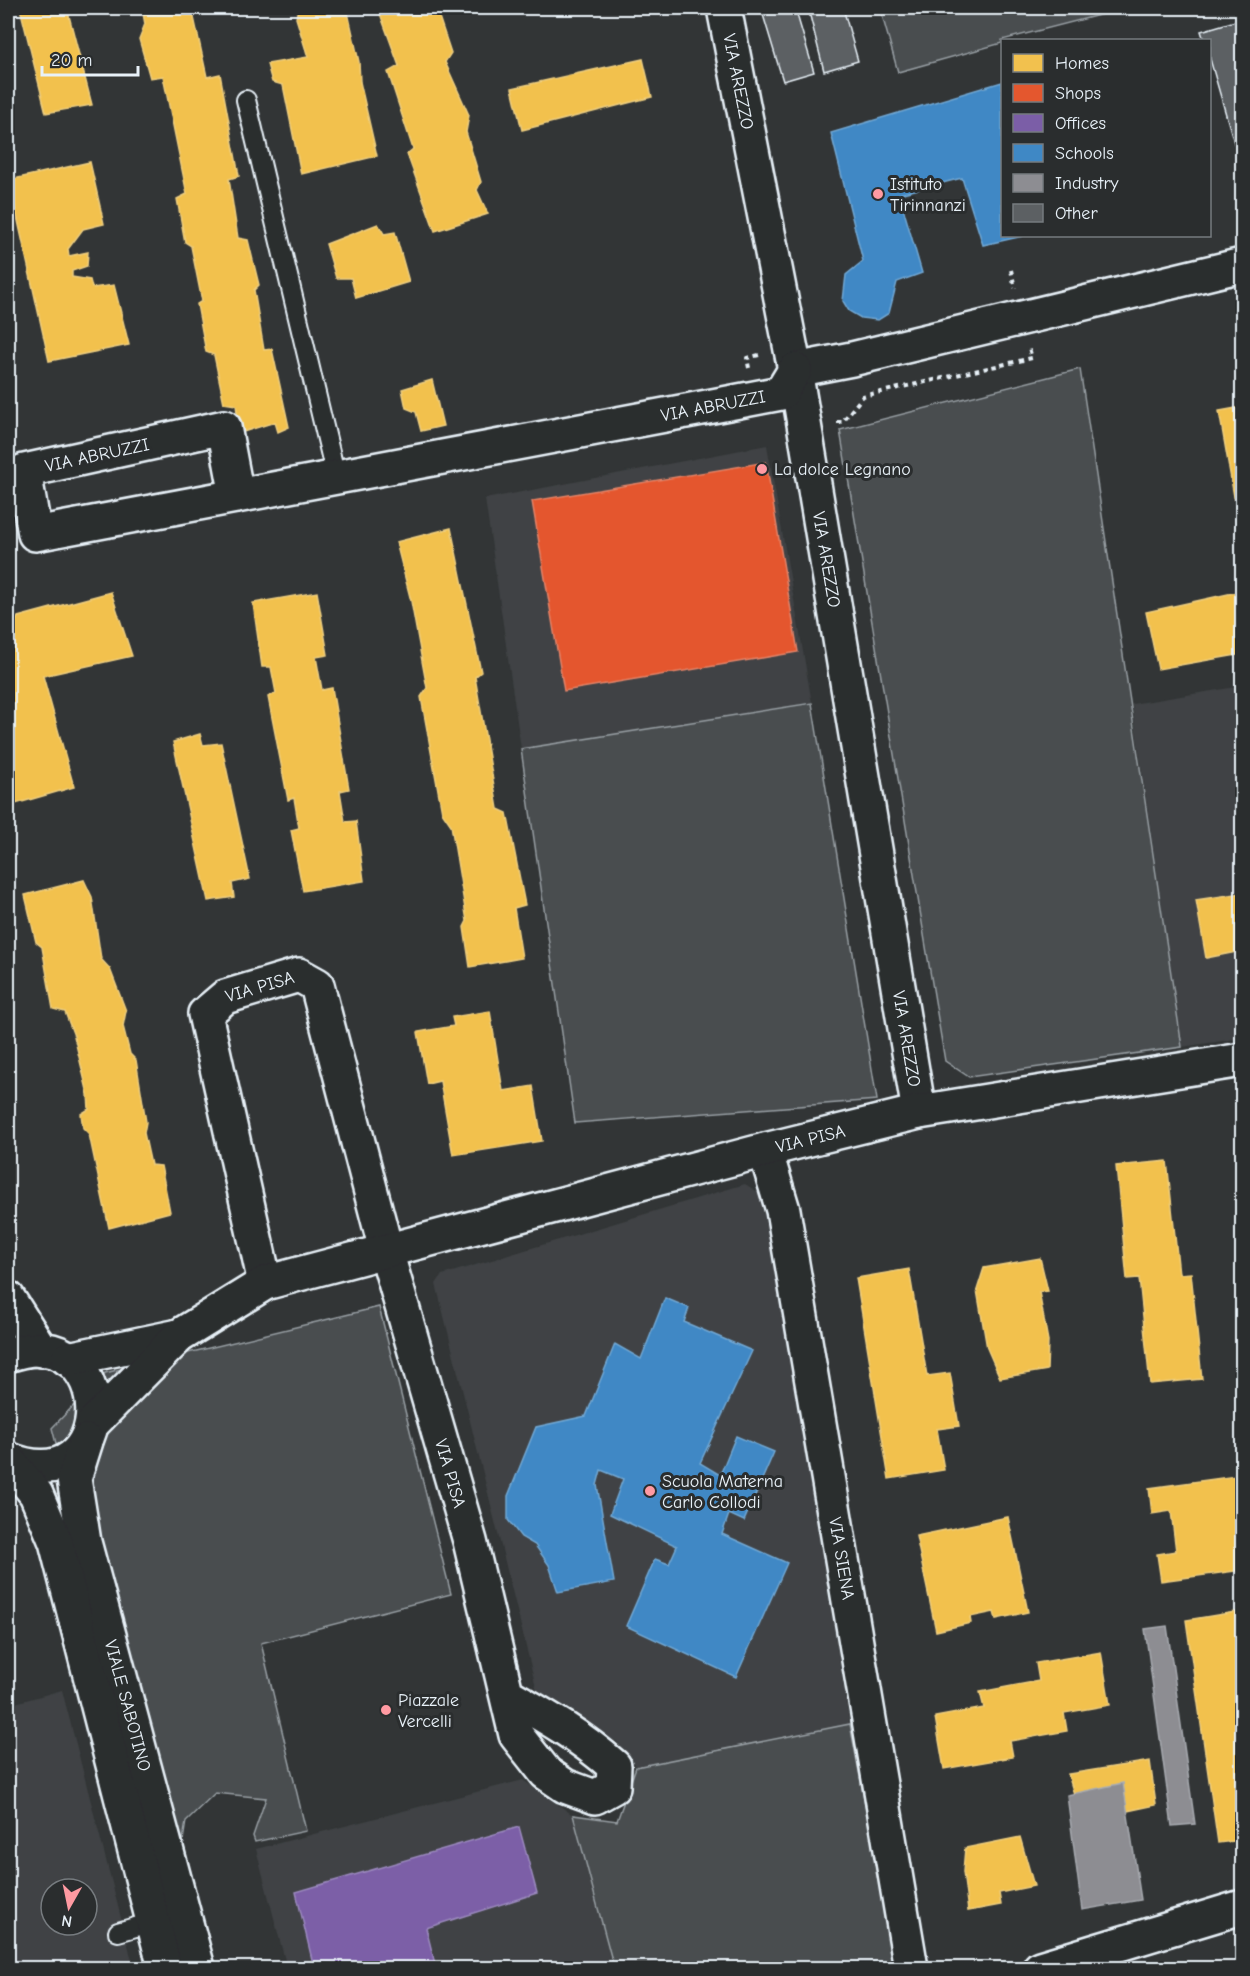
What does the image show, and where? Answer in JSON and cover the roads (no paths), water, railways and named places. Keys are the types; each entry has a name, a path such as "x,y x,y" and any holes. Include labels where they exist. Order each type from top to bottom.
{"street":[{"name":"VIA AREZZO","path":"724,8 795,370 919,1113"},
{"path":"795,370 852,359 1242,265"},
{"name":"VIA ABRUZZI","path":"237,496 224,427 24,471 36,534 237,496 336,477 781,393 795,370"},
{"name":"VIA PISA","path":"266,1283 205,1014 225,997 299,975 317,985 387,1253 470,1541 508,1695"},
{"name":"VIA PISA","path":"8,1459 25,1466 41,1467 70,1456 179,1336 266,1283 387,1253 765,1150 919,1113 1242,1060"},
{"name":"VIA SIENA","path":"765,1150 783,1210 911,1968"},
{"path":"8,1298 54,1355 90,1386 95,1401 90,1432"},
{"name":"VIA PISA","path":"8,1355 24,1350 54,1355 179,1336"},
{"name":"VIALE SABOTINO","path":"90,1432 74,1479 84,1542 198,1968"},
{"name":"VIALE SABOTINO","path":"8,1459 36,1494 56,1542 165,1968"},
{"path":"1040,1968 1242,1907"}],"lane":[{"path":"246,100 336,477"},
{"path":"118,1932 153,1922"}],"place":[{"name":"Istituto Tirinnanzi","path":"878,194"},
{"name":"La dolce Legnano","path":"762,469"},
{"name":"Scuola Materna Carlo Collodi","path":"650,1491"},
{"name":"Piazzale Vercelli","path":"386,1710"}]}
